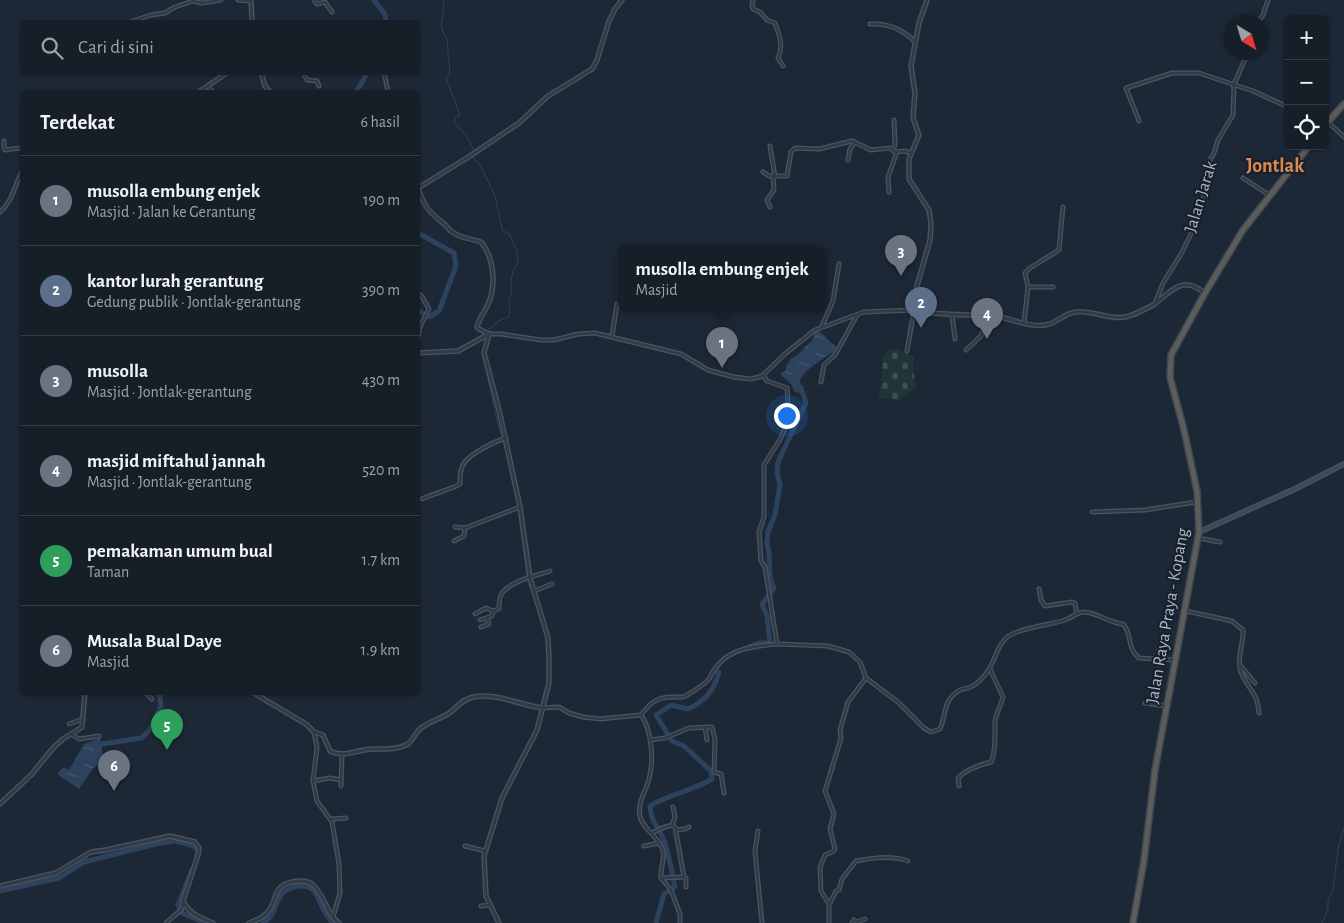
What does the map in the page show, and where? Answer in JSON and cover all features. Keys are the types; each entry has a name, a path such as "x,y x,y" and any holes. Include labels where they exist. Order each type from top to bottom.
{"highway":[{"path":"1329,122 1344,104"},
{"name":"Jalan Raya Praya - Kopang","path":"1132,923 1144,860 1155,770 1198,535 1198,501 1195,477 1170,370 1172,355 1174,347 1239,237 1269,195 1306,150"}],"main road":[{"path":"1198,535 1344,464"}],"street":[{"path":"136,20 150,15 165,13 193,0 202,3 221,0"},
{"path":"238,0 250,1 252,20"},
{"path":"314,0 317,4 325,2 332,12"},
{"path":"420,187 519,123 548,96 591,70 597,60 609,21 622,0"},
{"path":"753,0 753,9 760,12 767,20 775,22 781,42 778,58 783,66"},
{"path":"907,352 917,286 930,240 931,223 928,210 908,179 908,162 919,135 913,118 915,93 910,70 919,23 927,0"},
{"path":"1263,15 1268,0"},
{"path":"870,24 894,27 907,34 916,44"},
{"path":"1233,86 1245,60"},
{"path":"1139,121 1126,92 1126,87 1172,73 1193,72 1202,74 1261,94 1284,106"},
{"path":"203,90 224,75"},
{"path":"262,75 268,90"},
{"path":"304,75 307,80 318,81 319,86"},
{"path":"385,75 388,90"},
{"name":"Jalan Jarak","path":"1155,304 1163,283 1195,226 1210,160 1218,140 1234,113 1233,86"},
{"path":"208,87 211,90"},
{"path":"889,192 887,185 888,177 895,151 894,120"},
{"path":"1329,126 1344,137"},
{"path":"4,141 5,150 20,148"},
{"path":"762,172 767,176 785,177 788,175 793,149 819,149 855,142 872,150 891,148 895,151 911,153"},
{"path":"848,160 850,149 855,142"},
{"path":"770,146 774,176 774,190 768,200 770,207"},
{"path":"0,212 14,194 20,178"},
{"path":"1243,178 1269,195"},
{"path":"420,193 424,204 434,217 452,232 481,242 485,246 492,271 493,286 489,302 477,326 479,329 489,334 503,334 541,340 556,340 587,333 612,336 640,345 681,354 708,370 746,379 763,375 814,330 869,310 914,310 929,313 988,316 1044,326 1068,314 1077,312 1087,312 1115,318 1133,315 1155,304 1176,288 1185,284 1205,293"},
{"path":"1024,323 1028,287 1026,271 1054,254 1059,248 1063,206"},
{"path":"821,327 828,317 834,301 839,264"},
{"path":"1028,287 1053,286"},
{"path":"420,331 429,309 421,295"},
{"path":"612,336 617,304"},
{"path":"952,313 955,339"},
{"path":"821,382 822,367 835,355 857,315"},
{"path":"966,350 981,336 988,316"},
{"path":"420,353 458,351 489,334"},
{"path":"489,334 484,352 519,507 530,578 549,644 549,683 537,730 502,798 485,851 486,896 499,923"},
{"path":"763,375 767,381 788,388 789,414 783,434 764,465 764,518 759,532 761,561 765,567 776,644"},
{"path":"422,499 460,485 460,473 465,461 503,439"},
{"path":"1092,512 1145,510 1198,501"},
{"path":"455,527 465,528 519,507"},
{"path":"454,541 464,536 465,528"},
{"path":"1198,535 1220,542"},
{"path":"480,620 492,616 493,612 499,609 500,597 504,591 525,579 550,571"},
{"path":"534,591 552,584"},
{"path":"1039,589 1041,600 1045,606 1073,602 1075,603 1077,614"},
{"path":"475,614 486,608 493,612"},
{"path":"1184,611 1232,621 1242,628 1244,631 1240,665 1242,674 1256,695 1259,713"},
{"path":"257,695 306,724 314,732 324,736 332,752 342,755 366,749 389,749 403,746 414,739 420,729 472,697 490,697 542,708 559,707 573,714 593,719 626,718 641,715 647,706 656,699 686,696 708,680 716,667 730,655 750,647 776,644 828,646 849,652 860,662 866,678 898,702 924,728 931,732 935,732 942,727 946,706 953,695 958,691 973,686 990,668 1000,646 1009,635 1065,620 1077,614 1092,614 1113,623 1123,624 1128,632 1130,646 1137,656 1160,660 1174,660"},
{"path":"482,627 489,623 488,618"},
{"path":"1159,650 1160,660"},
{"path":"1240,665 1255,683"},
{"path":"959,786 958,778 963,773 991,762 993,757 995,720 1003,697 990,668"},
{"path":"829,923 829,903 822,892 820,882 820,866 824,856 835,849 830,829 834,822 834,814 826,790 841,738 840,730 848,702 866,678"},
{"path":"0,804 31,775 53,748 82,727 84,695"},
{"path":"148,695 152,698"},
{"path":"1145,703 1166,706"},
{"path":"641,715 646,724 650,740 650,775 642,799 640,815 643,823 659,843 663,853 661,878 670,890 681,917 680,923"},
{"path":"69,724 83,720"},
{"path":"705,727 707,740"},
{"path":"650,740 665,738 689,728 712,727 714,769 715,773 721,774 724,793"},
{"path":"314,732 317,747 313,781 317,802 331,819 338,859 341,891 333,918"},
{"path":"71,734 79,739 99,736"},
{"path":"341,786 342,755"},
{"path":"313,781 330,778 342,780"},
{"path":"672,825 675,817 673,807"},
{"path":"331,819 346,818"},
{"path":"652,833 672,825"},
{"path":"672,825 676,830 686,887"},
{"path":"676,830 689,827"},
{"path":"758,831 755,851 762,923"},
{"path":"0,886 56,873 92,852 162,837 176,836 196,842 199,848 181,911 166,923"},
{"path":"644,846 659,843"},
{"path":"464,846 485,851"},
{"path":"829,903 832,902 836,891 839,890 842,879 855,861 877,857 908,861"},
{"path":"661,878 684,877"},
{"path":"249,923 268,913 274,896 280,888 297,881 309,882 314,886 333,918 339,923"},
{"path":"183,901 191,912 213,923"},
{"path":"481,906 491,905"},
{"path":"852,923 853,920 857,922 865,918"}],"green space":[{"path":"892,348 913,357 916,388 899,400 879,398 883,369 882,359 887,351"}],"water":[{"path":"818,330 836,347 836,350 806,372 799,382 804,387 804,390 799,393 795,392 792,385 780,374 786,370 786,365 790,359 797,356 812,341 814,334"},
{"path":"100,738 104,761 93,768 79,789 57,774 63,767 69,770 84,744"}],"waterway":[{"path":"374,0 384,13 386,20"},
{"path":"444,0 441,24 447,40 450,74 446,78 460,115 455,118 454,122 467,137 475,152"},
{"path":"357,90 366,75"},
{"path":"472,156 481,167 495,196 503,232 508,232 517,251 518,264 515,267 511,282 510,313 508,317 490,328 489,333"},
{"path":"420,234 454,253 456,266 439,311 429,317 420,311"},
{"path":"483,356 497,420 509,462"},
{"path":"749,647 759,643 770,643 767,616 762,604 774,588 770,578 768,532 775,515 780,484 777,474 778,462 806,403 802,391"},
{"path":"523,542 528,583 534,596"},
{"path":"656,923 664,894 675,887 666,848 653,819 650,806 712,779 711,771 684,746 672,741 656,715 671,705 688,709 699,703 708,695 714,685 719,672 714,671 717,667"},
{"path":"102,744 141,738 149,731 161,706 159,695"},
{"path":"540,725 542,712"},
{"path":"534,739 538,731"},
{"path":"1322,923 1328,909 1328,900 1333,890 1338,849 1344,828"},
{"path":"0,891 59,878 84,862 156,844 175,841 194,846 198,850 197,856"},
{"path":"483,859 484,880"},
{"path":"192,870 178,905 182,913 205,923"},
{"path":"263,923 273,913 281,895 296,886 305,886 314,892 332,923"}],"place":[{"name":"musolla","path":"901,276"},
{"name":"kantor lurah gerantung","path":"921,328"},
{"name":"masjid miftahul jannah","path":"987,339"},
{"name":"musolla embung enjek","path":"722,368"},
{"name":"pemakaman umum bual","path":"167,750"},
{"name":"Musala Bual Daye","path":"114,791"}],"district":[{"name":"Jontlak","path":"1275,166"}]}
